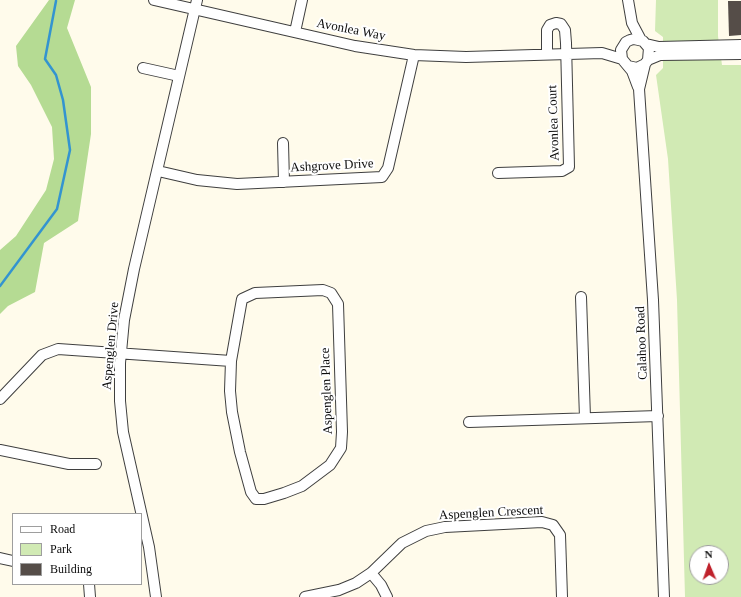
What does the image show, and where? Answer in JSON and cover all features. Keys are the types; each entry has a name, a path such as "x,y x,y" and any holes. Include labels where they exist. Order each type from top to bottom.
{"street":[{"name":"Avonlea Way","path":"154,0 196,5 294,32 355,46 414,55 466,57 602,53 624,44"},
{"path":"294,32 302,0"},
{"path":"628,0 632,23 650,52 646,62"},
{"name":"Aspenglen Drive","path":"141,513 123,432 120,401 121,354 124,320 196,5"},
{"path":"547,54 547,30 550,25 556,23 561,24 565,30 565,54"},
{"path":"632,23 621,50 625,62 636,68 660,55 741,54"},
{"path":"624,44 634,39 660,47 741,45"},
{"name":"Avonlea Way","path":"602,53 625,62"},
{"name":"Avonlea Court","path":"498,172 562,171 568,167 565,54"},
{"name":"Ashgrove Drive","path":"158,170 197,180 224,183 284,182 382,177 388,168 414,55"},
{"name":"Calahoo Road","path":"625,62 635,76 639,89 647,196 658,416 664,597"},
{"name":"Calahoo Road","path":"639,89 646,62"},
{"path":"143,68 179,76"},
{"path":"283,143 284,182"},
{"name":"Aspenglen Place","path":"323,290 331,293 335,297 338,304 342,432 341,448 338,455 330,465 302,486 264,499 256,499 251,492 232,412 231,361 240,307 245,296 255,294 323,290"},
{"path":"581,297 585,418"},
{"path":"0,399 47,352 64,349 231,361"},
{"path":"469,422 658,416"},
{"path":"0,450 69,464 96,464"},
{"name":"Aspenglen Drive","path":"142,518 150,554 156,597"},
{"name":"Aspenglen Crescent","path":"305,597 348,587 371,573 402,543 426,531 450,526 542,522 554,525 560,535 562,597"},
{"path":"0,558 12,561"},
{"path":"371,573 381,585 387,597"},
{"path":"89,585 90,597"}],"green space":[{"path":"49,0 75,0 67,28 91,87 91,134 78,221 44,243 35,292 8,306 0,314 0,250 16,236 46,190 54,159 52,127 31,85 18,66 16,46"},
{"path":"656,0 718,0 718,36 722,65 741,65 741,597 685,597 677,300 668,159 656,75 663,68 663,37 655,31"}],"building":[{"path":"728,1 741,1 741,35 729,36"}],"waterway":[{"path":"0,286 57,209 70,150 63,100 56,75 45,59 56,1"}]}
